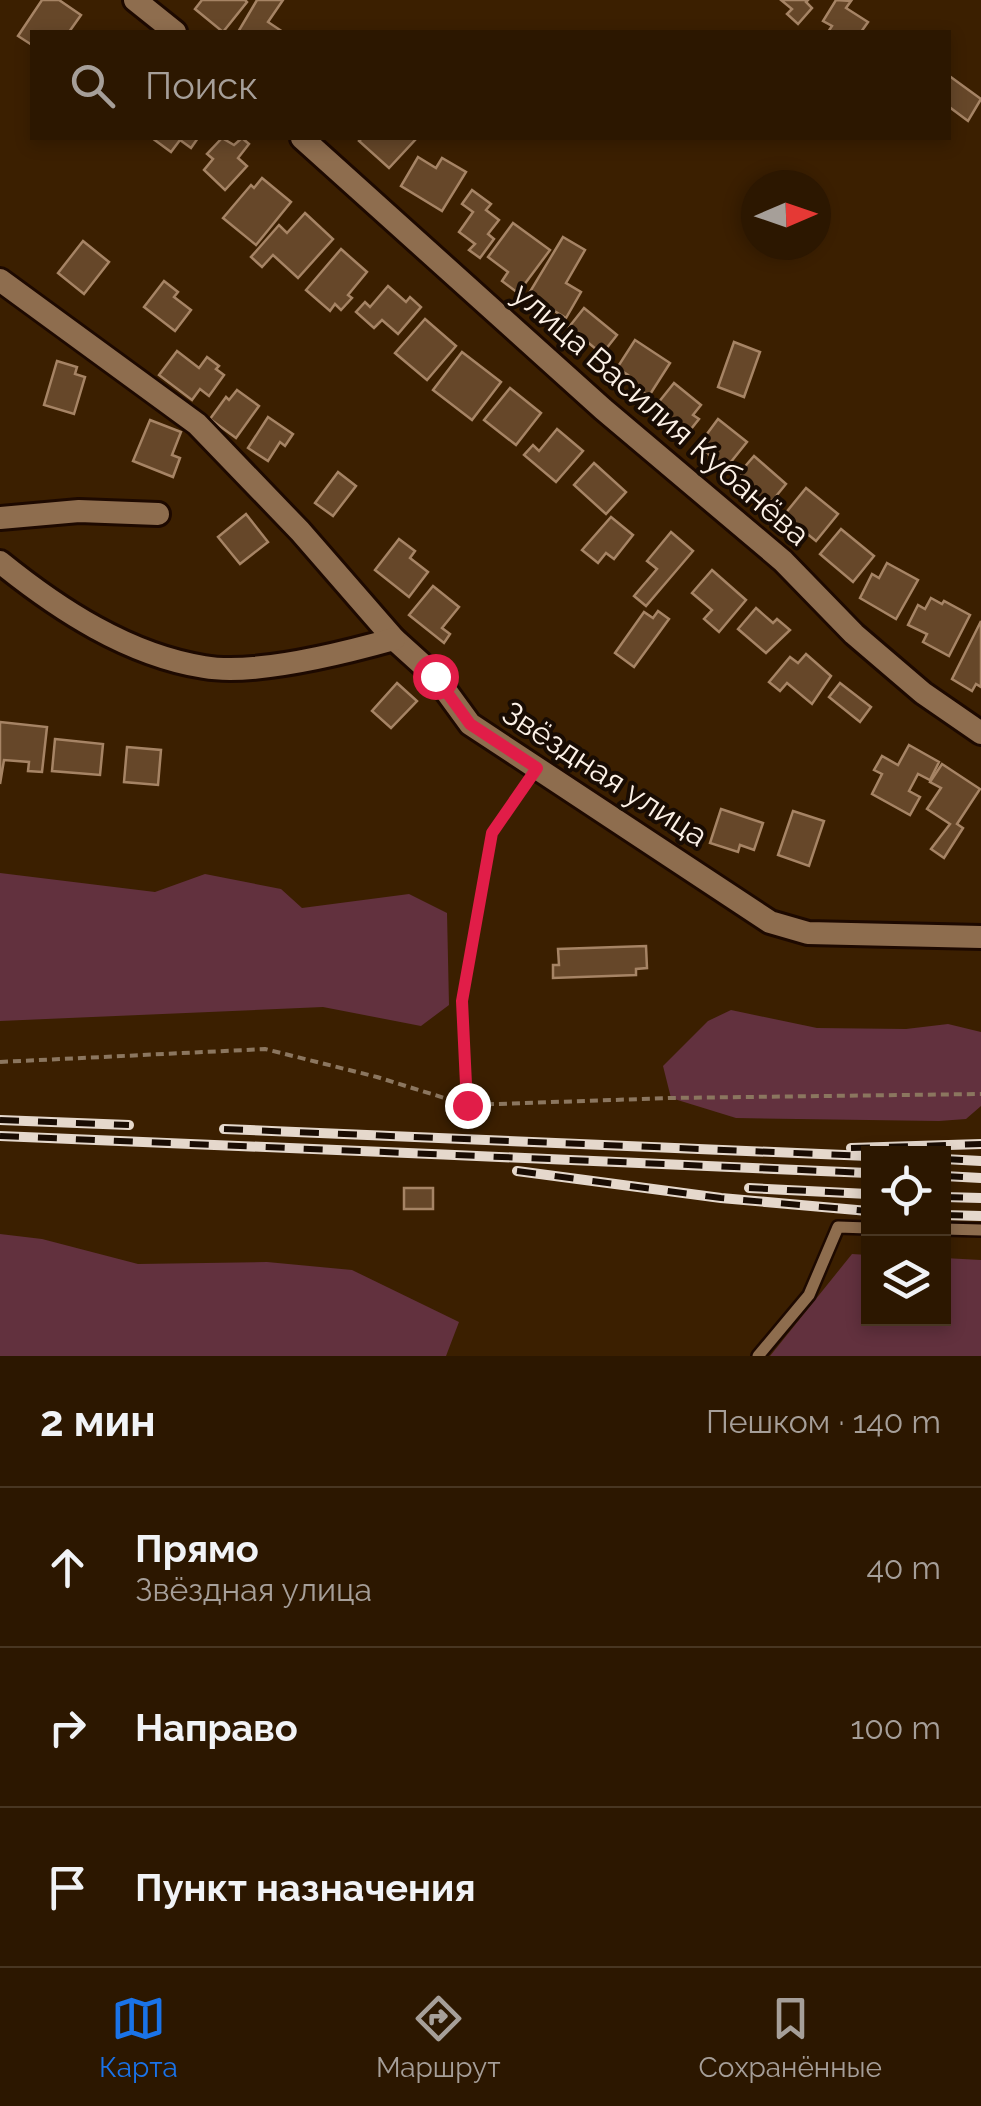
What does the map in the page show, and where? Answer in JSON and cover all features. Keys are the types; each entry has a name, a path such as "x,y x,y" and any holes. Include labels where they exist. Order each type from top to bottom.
{"street":[{"path":"135,0 172,30"},
{"name":"улица Василия Кубанёва","path":"304,140 603,409 782,562 854,634 923,693 981,733"},
{"name":"Звёздная улица","path":"0,280 197,424 300,531 394,639 435,676 470,724 770,922 808,933 981,936"},
{"path":"0,518 78,511 158,514"},
{"path":"0,562 42,596 114,636 167,658 207,668 271,664 350,652 394,639"}],"lane":[{"path":"758,1356 809,1294 838,1227 861,1228"},
{"path":"951,1229 981,1230"}],"path":[{"path":"467,1105 462,1001 492,833 537,768"},
{"path":"0,1062 264,1049 378,1077 467,1105 981,1094"}],"shaded area":[{"path":"0,873 155,892 205,874 281,889 302,908 409,894 447,913 449,1005 421,1026 323,1007 0,1021"},
{"path":"731,1010 817,1028 906,1029 948,1024 981,1032 981,1106 966,1119 939,1121 736,1118 671,1098 663,1066 708,1021"},
{"path":"0,1234 42,1239 138,1264 267,1262 352,1270 459,1322 446,1356 0,1356"},
{"path":"852,1254 861,1255 861,1326 951,1326 951,1258 981,1260 981,1356 770,1356"}],"building":[{"path":"42,0 59,0 81,15 70,30 30,30 30,44 18,36"},
{"path":"202,0 247,2 225,30 195,9"},
{"path":"257,0 283,0 268,22 280,30 239,30"},
{"path":"781,0 808,0 812,8 798,24 787,14 792,9"},
{"path":"836,0 851,1 846,8 868,22 862,30 829,30 832,26 823,21"},
{"path":"951,77 981,99 968,121 951,108"},
{"path":"155,140 180,140 171,152"},
{"path":"180,140 197,140 191,148"},
{"path":"220,140 234,145 244,140 249,144 238,158 247,166 225,190 204,170 213,159 207,154"},
{"path":"360,140 415,140 389,168"},
{"path":"418,157 436,168 442,158 466,172 442,211 401,186"},
{"path":"262,178 291,202 256,245 223,218"},
{"path":"472,190 491,204 486,210 499,220 488,234 494,239 480,258 469,250 475,244 459,232 473,212 462,204"},
{"path":"305,213 333,239 298,278 273,255 262,267 251,257 279,225 287,233"},
{"path":"513,223 550,250 518,293 502,281 508,272 488,257"},
{"path":"563,237 585,250 566,283 581,292 566,318 528,295"},
{"path":"83,241 109,262 84,294 58,273"},
{"path":"341,249 367,272 341,310 335,304 330,311 306,290"},
{"path":"164,281 178,292 174,297 191,310 175,331 144,307"},
{"path":"388,286 406,302 410,297 421,307 398,334 382,320 374,328 356,312 365,302 370,307"},
{"path":"584,308 617,335 602,354 569,327"},
{"path":"425,319 456,346 427,380 395,353"},
{"path":"635,340 670,363 649,396 625,380 628,375 617,368"},
{"path":"734,342 760,352 744,397 718,387"},
{"path":"177,351 199,368 207,357 219,366 216,369 224,375 209,396 200,389 192,400 159,375"},
{"path":"462,352 501,382 472,420 433,390"},
{"path":"57,361 77,367 75,374 85,377 74,414 44,405"},
{"path":"674,383 701,405 693,415 699,419 687,434 654,408"},
{"path":"510,388 541,413 516,445 484,420"},
{"path":"237,390 259,406 236,438 210,419 226,397 229,400"},
{"path":"268,417 293,434 285,446 280,442 268,461 248,448"},
{"path":"718,419 747,442 726,468 698,446"},
{"path":"150,420 181,432 172,455 180,458 173,477 133,461"},
{"path":"557,429 583,451 556,482 524,455 533,445 539,451"},
{"path":"754,456 786,484 768,506 735,478"},
{"path":"594,463 626,492 606,514 574,485"},
{"path":"338,472 356,486 333,516 315,503"},
{"path":"806,488 838,514 816,541 784,515"},
{"path":"246,514 268,542 240,564 218,537"},
{"path":"611,517 633,535 614,559 606,553 598,563 582,550"},
{"path":"841,529 874,556 853,582 820,554"},
{"path":"671,532 693,551 646,606 634,596 657,569 647,561"},
{"path":"399,539 415,551 410,558 428,572 409,597 375,570"},
{"path":"887,563 918,580 896,619 860,598 872,574 879,578"},
{"path":"712,570 746,600 719,632 704,619 712,610 692,593"},
{"path":"433,586 459,607 442,628 450,634 444,643 409,615"},
{"path":"931,598 970,615 949,656 923,642 927,634 908,625 918,605 925,609"},
{"path":"756,608 773,623 777,619 790,630 766,653 738,629"},
{"path":"658,611 669,619 634,667 615,653 644,612 653,618"},
{"path":"981,621 981,687 976,684 972,691 952,679"},
{"path":"806,654 831,676 812,704 787,683 780,691 769,682 790,657 798,663"},
{"path":"397,683 417,701 391,728 372,711"},
{"path":"840,683 871,707 860,722 829,697"},
{"path":"0,722 47,727 42,772 28,771 29,762 4,760 0,784"},
{"path":"55,739 103,744 100,775 52,771"},
{"path":"909,745 939,762 930,780 918,774 909,791 920,797 910,815 872,794 882,774 874,770 882,756 898,765"},
{"path":"127,747 161,750 158,785 124,782"},
{"path":"942,764 980,789 957,824 963,828 944,858 931,849 950,824 927,809 941,788 930,782"},
{"path":"721,809 763,823 754,850 740,845 738,852 710,843"},
{"path":"793,811 824,821 809,866 778,855"},
{"path":"646,946 647,968 636,969 636,975 553,978 553,965 559,965 558,949"},
{"path":"404,1188 433,1188 433,1209 404,1209"}],"railway":[{"path":"0,1120 129,1125"},
{"path":"224,1129 861,1156"},
{"path":"0,1136 861,1173"},
{"path":"851,1148 981,1144"},
{"path":"951,1159 981,1161"},
{"path":"517,1171 721,1198 861,1210"},
{"path":"951,1176 981,1178"},
{"path":"749,1188 861,1194"},
{"path":"951,1197 981,1198"},
{"path":"951,1215 981,1216"}],"route":[{"path":"435,676 470,724 537,768 492,833 462,1001 467,1105"}]}
